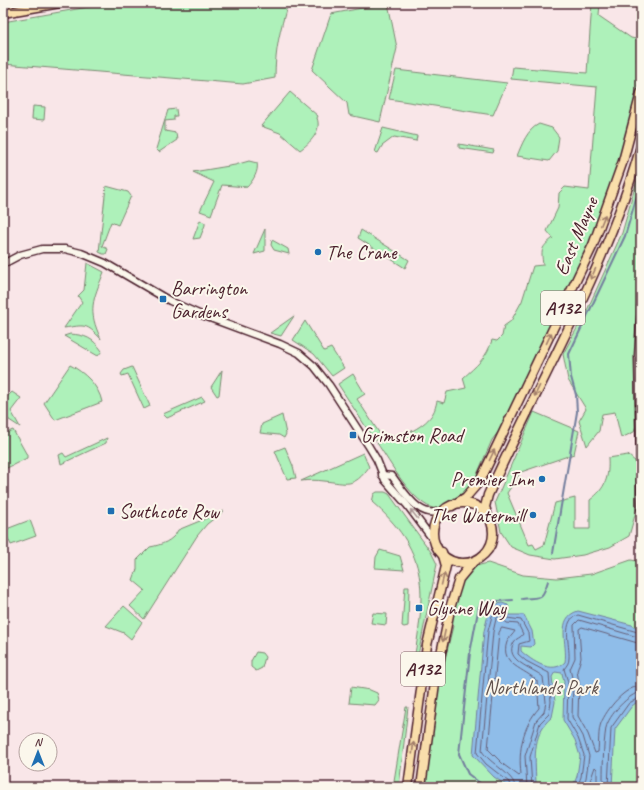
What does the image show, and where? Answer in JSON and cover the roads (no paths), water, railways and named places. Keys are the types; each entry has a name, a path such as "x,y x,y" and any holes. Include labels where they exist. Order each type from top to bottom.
{"main road":[{"path":"3,4 10,3"},
{"path":"3,13 60,3"},
{"name":"East Mayne","path":"449,507 466,497 480,481 593,245 624,161 641,93"},
{"name":"East Mayne","path":"488,516 485,507 488,495 605,248 622,206 641,146"},
{"path":"449,507 461,503 474,505 488,516"},
{"name":"A132","path":"449,507 435,524 434,535 437,545 442,552 453,561 462,563 473,562"},
{"name":"A132","path":"421,787 435,683 451,605 459,579 473,562 486,553 490,546 492,531 488,516"},
{"name":"A132","path":"408,787 427,645 446,566 442,552"}],"street":[{"path":"3,264 20,255 42,249 65,249 82,253 105,263 156,293 199,314 280,344 299,354 314,366 329,385 368,445 379,465 382,475 437,545"},
{"path":"641,306 638,356 641,509"},
{"path":"382,475 392,476 405,494 422,510 437,512 449,507"}],"water":[{"path":"502,603 508,605 509,615 524,615 532,631 534,644 531,647 521,646 521,651 536,662 548,667 560,666 565,662 565,625 571,614 578,611 632,625 641,630 641,699 632,706 615,729 612,787 573,787 577,776 580,756 575,740 563,720 564,682 562,673 555,672 552,677 555,702 552,717 545,724 537,740 535,759 536,787 509,787 494,777 473,755 484,631 488,615 496,604"}],"waterway":[{"path":"553,553 577,412 576,395 571,377 569,354 625,236 641,182"},
{"path":"522,599 540,597 544,592 548,581"},
{"path":"485,787 468,774 459,754 470,653 479,606 483,602 513,600"}],"place":[{"name":"The Crane","path":"318,252"},
{"name":"Barrington Gardens","path":"163,299"},
{"name":"Grimston Road","path":"353,435"},
{"name":"Premier Inn","path":"542,479"},
{"name":"Southcote Row","path":"111,511"},
{"name":"The Watermill","path":"533,515"},
{"name":"Glynne Way","path":"419,608"}],"park label":[{"name":"Northlands Park","path":"541,687"}]}
